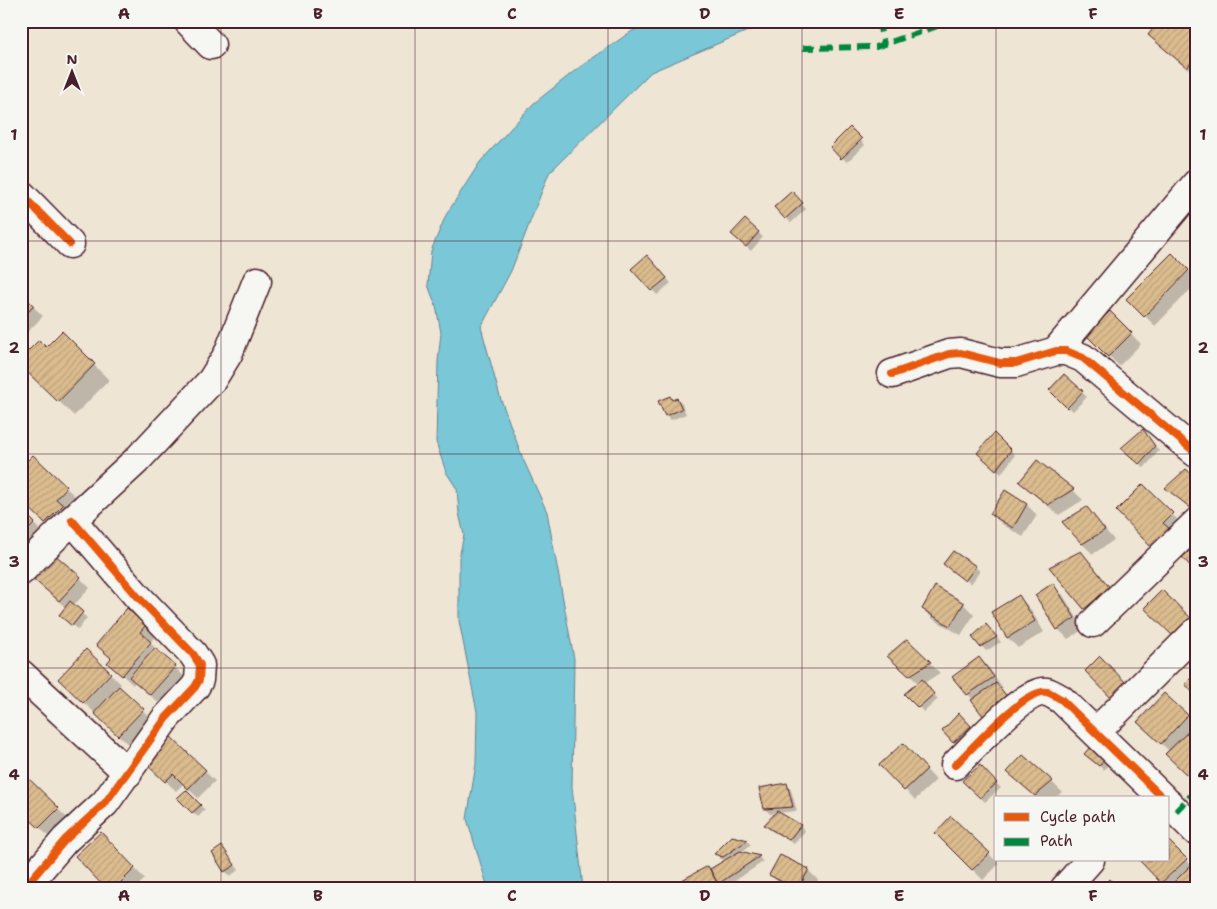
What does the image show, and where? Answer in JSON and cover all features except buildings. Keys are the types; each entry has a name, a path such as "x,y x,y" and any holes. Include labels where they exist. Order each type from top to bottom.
{"street":[{"path":"188,21 211,45"},
{"path":"1056,351 1196,184"},
{"path":"21,194 70,244"},
{"path":"21,571 72,520 142,455 212,380 228,354 257,281"},
{"path":"892,374 949,354 961,353 1000,363 1016,363 1056,351 1066,351 1083,358 1196,453"},
{"path":"25,882 104,803 128,773 166,718 199,680 200,665 192,654 138,597 72,520"},
{"path":"1092,623 1196,523"},
{"path":"1096,732 1196,632"},
{"path":"21,674 128,773"},
{"path":"955,766 1005,715 1032,695 1046,692 1061,699 1096,732 1157,796"},
{"path":"1170,808 1196,831"},
{"path":"1065,888 1088,862"}],"water":[{"path":"654,21 761,21 750,30 651,72 549,173 511,271 481,327 500,397 523,459 547,512 574,659 572,787 583,888 488,888 467,819 476,764 477,712 459,621 459,558 464,535 459,513 457,489 446,472 436,442 438,361 441,333 436,306 428,285 431,251 446,215 480,162 533,104 577,69 632,31"}],"marked path":[{"path":"878,21 884,44"},
{"path":"803,48 876,47 935,27 941,21"},
{"path":"1176,811 1196,790"}],"cycle path":[{"path":"21,194 70,244"},
{"path":"892,374 949,354 961,353 1000,363 1016,363 1056,351 1066,351 1083,358 1196,453"},
{"path":"24,888 65,840 105,803 166,718 195,687 199,680 200,665 193,654 138,597 72,520"},
{"path":"955,765 1012,709 1037,693 1047,692 1061,699 1161,796"}]}
